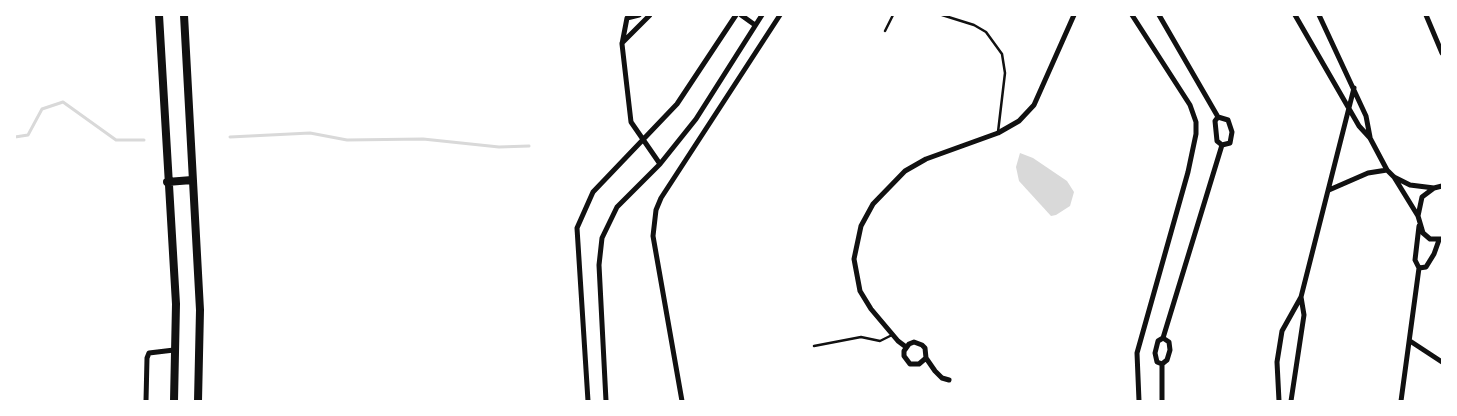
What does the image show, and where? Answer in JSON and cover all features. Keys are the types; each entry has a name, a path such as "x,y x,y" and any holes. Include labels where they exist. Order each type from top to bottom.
{"main road":[{"path":"159,15 167,182 176,304 174,401"},
{"path":"184,15 200,310 198,401"},
{"path":"167,182 192,180"}],"street":[{"path":"639,15 626,18 622,44 631,122 660,164"},
{"path":"622,44 650,15"},
{"path":"588,401 577,228 593,192 677,104 736,15"},
{"path":"741,15 755,25"},
{"path":"606,401 599,265 602,238 617,207 660,164 696,119 762,15"},
{"path":"682,401 653,236 656,210 661,198 780,15"},
{"path":"906,347 892,335 864,300 857,281 854,259 861,226 873,204 905,171 926,159 998,133 1019,121 1034,105 1074,15"},
{"path":"1132,15 1190,105 1196,122 1196,134 1188,172 1137,353 1139,401"},
{"path":"1160,15 1218,117 1228,120 1232,132 1230,143 1222,145"},
{"path":"1295,15 1349,110 1359,126 1370,138 1387,170 1394,177 1418,216"},
{"path":"1319,15 1366,116 1370,138"},
{"path":"1426,15 1442,53"},
{"path":"1279,401 1277,362 1282,331 1302,297 1354,88"},
{"path":"1218,117 1215,125 1217,141 1222,145"},
{"path":"1162,364 1157,362 1158,341 1163,338 1222,145"},
{"path":"1329,190 1368,173 1387,170"},
{"path":"1394,177 1410,185 1434,188 1442,186"},
{"path":"1401,401 1420,268 1414,260 1419,226 1418,216 1422,197 1434,188"},
{"path":"1419,226 1430,239 1440,239 1434,254 1426,266 1420,268"},
{"path":"1291,401 1304,315 1302,297"},
{"path":"1162,364 1167,360 1170,350 1168,342 1163,338"},
{"path":"1410,341 1442,362"},
{"path":"926,358 919,364 910,364 904,356 906,347 914,342 925,348 926,358 938,374 949,380"},
{"path":"146,401 147,358 149,353 174,350"},
{"path":"1162,364 1162,401"}],"lane":[{"path":"885,31 893,15"},
{"path":"942,15 974,24 986,32 1002,54 1005,73 998,133"},
{"path":"814,346 861,336 880,340 892,335"}],"shaded area":[{"path":"1020,153 1033,158 1067,181 1074,192 1070,206 1051,216 1019,181 1016,167"}],"waterway":[{"path":"15,137 28,135 42,109 63,102 116,140 144,140"},
{"path":"230,137 310,133 347,140 423,139 499,147 529,146"}]}
